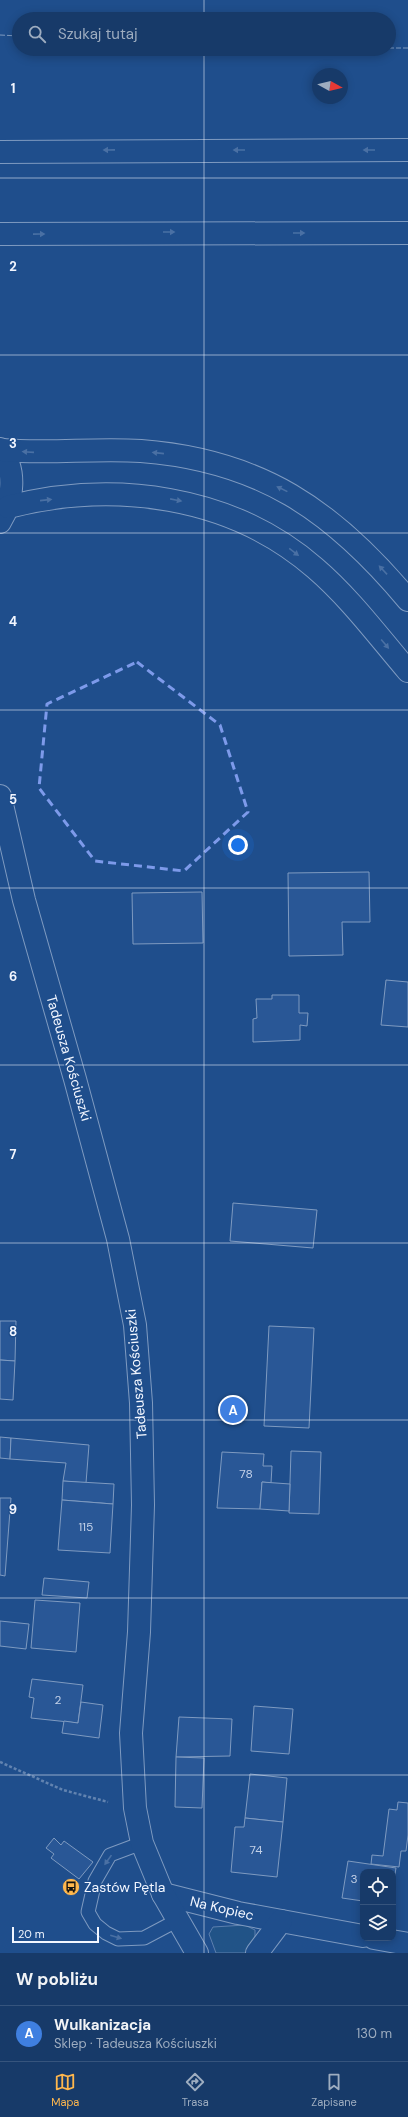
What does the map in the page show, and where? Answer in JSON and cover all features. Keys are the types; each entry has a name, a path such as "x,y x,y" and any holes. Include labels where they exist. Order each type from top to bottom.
{"main road":[{"path":"0,152 408,150"},
{"path":"0,234 408,233"},
{"path":"4,514 11,487 10,471 1,450 34,453 140,451 192,457 238,470 284,490 320,512 355,542 385,572 408,600"},
{"path":"4,514 30,502 120,494 151,496 178,500 208,508 250,524 280,541 315,568 348,599 408,671"},
{"name":"Tadeusza Kościuszki","path":"0,796 24,900 118,1238 134,1325 141,1403 143,1505 139,1632 131,1733 135,1808 142,1843 163,1894 197,1953"},
{"name":"Na Kopiec","path":"163,1894 238,1913 360,1935"},
{"path":"257,1953 281,1921"},
{"path":"391,1941 408,1944"}],"lane":[{"path":"142,1843 110,1855 95,1881 88,1912 95,1924 106,1933 118,1938 144,1938 178,1920"}],"path":[{"path":"0,1762 63,1790 135,1808"}],"highlighted area":[{"path":"137,662 220,725 248,812 184,871 95,861 39,788 47,704"}],"shaded area":[{"path":"245,1925 255,1930 255,1941 248,1953 216,1953 209,1934 213,1927"}],"building":[{"path":"369,872 370,922 342,922 343,955 289,956 288,873"},
{"path":"202,892 203,943 133,944 132,893"},
{"path":"386,980 408,982 408,1027 381,1025"},
{"path":"272,995 299,995 299,1013 308,1013 307,1026 300,1025 300,1040 253,1042 253,1019 257,1018 256,999 272,999"},
{"path":"233,1203 317,1210 313,1248 230,1241"},
{"path":"0,1321 16,1321 15,1361 0,1360"},
{"path":"269,1326 314,1328 309,1428 264,1426"},
{"path":"0,1360 15,1361 13,1400 0,1399"},
{"path":"0,1437 11,1438 10,1459 0,1458"},
{"path":"11,1438 89,1445 86,1483 63,1481 66,1463 10,1459"},
{"path":"291,1451 321,1452 319,1514 289,1513"},
{"path":"222,1452 264,1454 263,1466 272,1466 271,1483 262,1482 260,1509 217,1508"},
{"path":"63,1481 114,1484 113,1504 62,1500"},
{"path":"262,1482 290,1484 289,1511 260,1509"},
{"path":"0,1498 11,1498 5,1576 0,1575"},
{"path":"62,1500 113,1504 110,1553 58,1550"},
{"path":"44,1578 89,1582 87,1598 42,1595"},
{"path":"35,1600 80,1603 76,1652 31,1648"},
{"path":"0,1621 29,1624 26,1649 0,1646"},
{"path":"32,1679 83,1685 78,1723 31,1718 34,1698 29,1697"},
{"path":"81,1702 103,1705 99,1738 62,1733 64,1721 78,1723"},
{"path":"254,1706 293,1709 289,1754 251,1751"},
{"path":"179,1717 232,1719 230,1756 176,1757"},
{"path":"176,1757 204,1758 202,1808 175,1807"},
{"path":"250,1774 287,1778 283,1822 245,1818"},
{"path":"398,1802 408,1803 408,1835 406,1851 401,1851 399,1867 371,1864 372,1855 383,1856 389,1809 397,1810"},
{"path":"245,1818 283,1822 277,1877 231,1872 235,1827 244,1827"},
{"path":"54,1838 61,1845 64,1841 93,1862 79,1879 51,1858 54,1854 46,1848"},
{"path":"348,1861 396,1868 360,1869 360,1901 342,1898"}],"fence":[{"path":"0,35 12,36"},
{"path":"396,48 408,48"}],"place":[{"name":"Wulkanizacja","path":"233,1410"},
{"name":"Zastów Pętla","path":"71,1887"}]}
